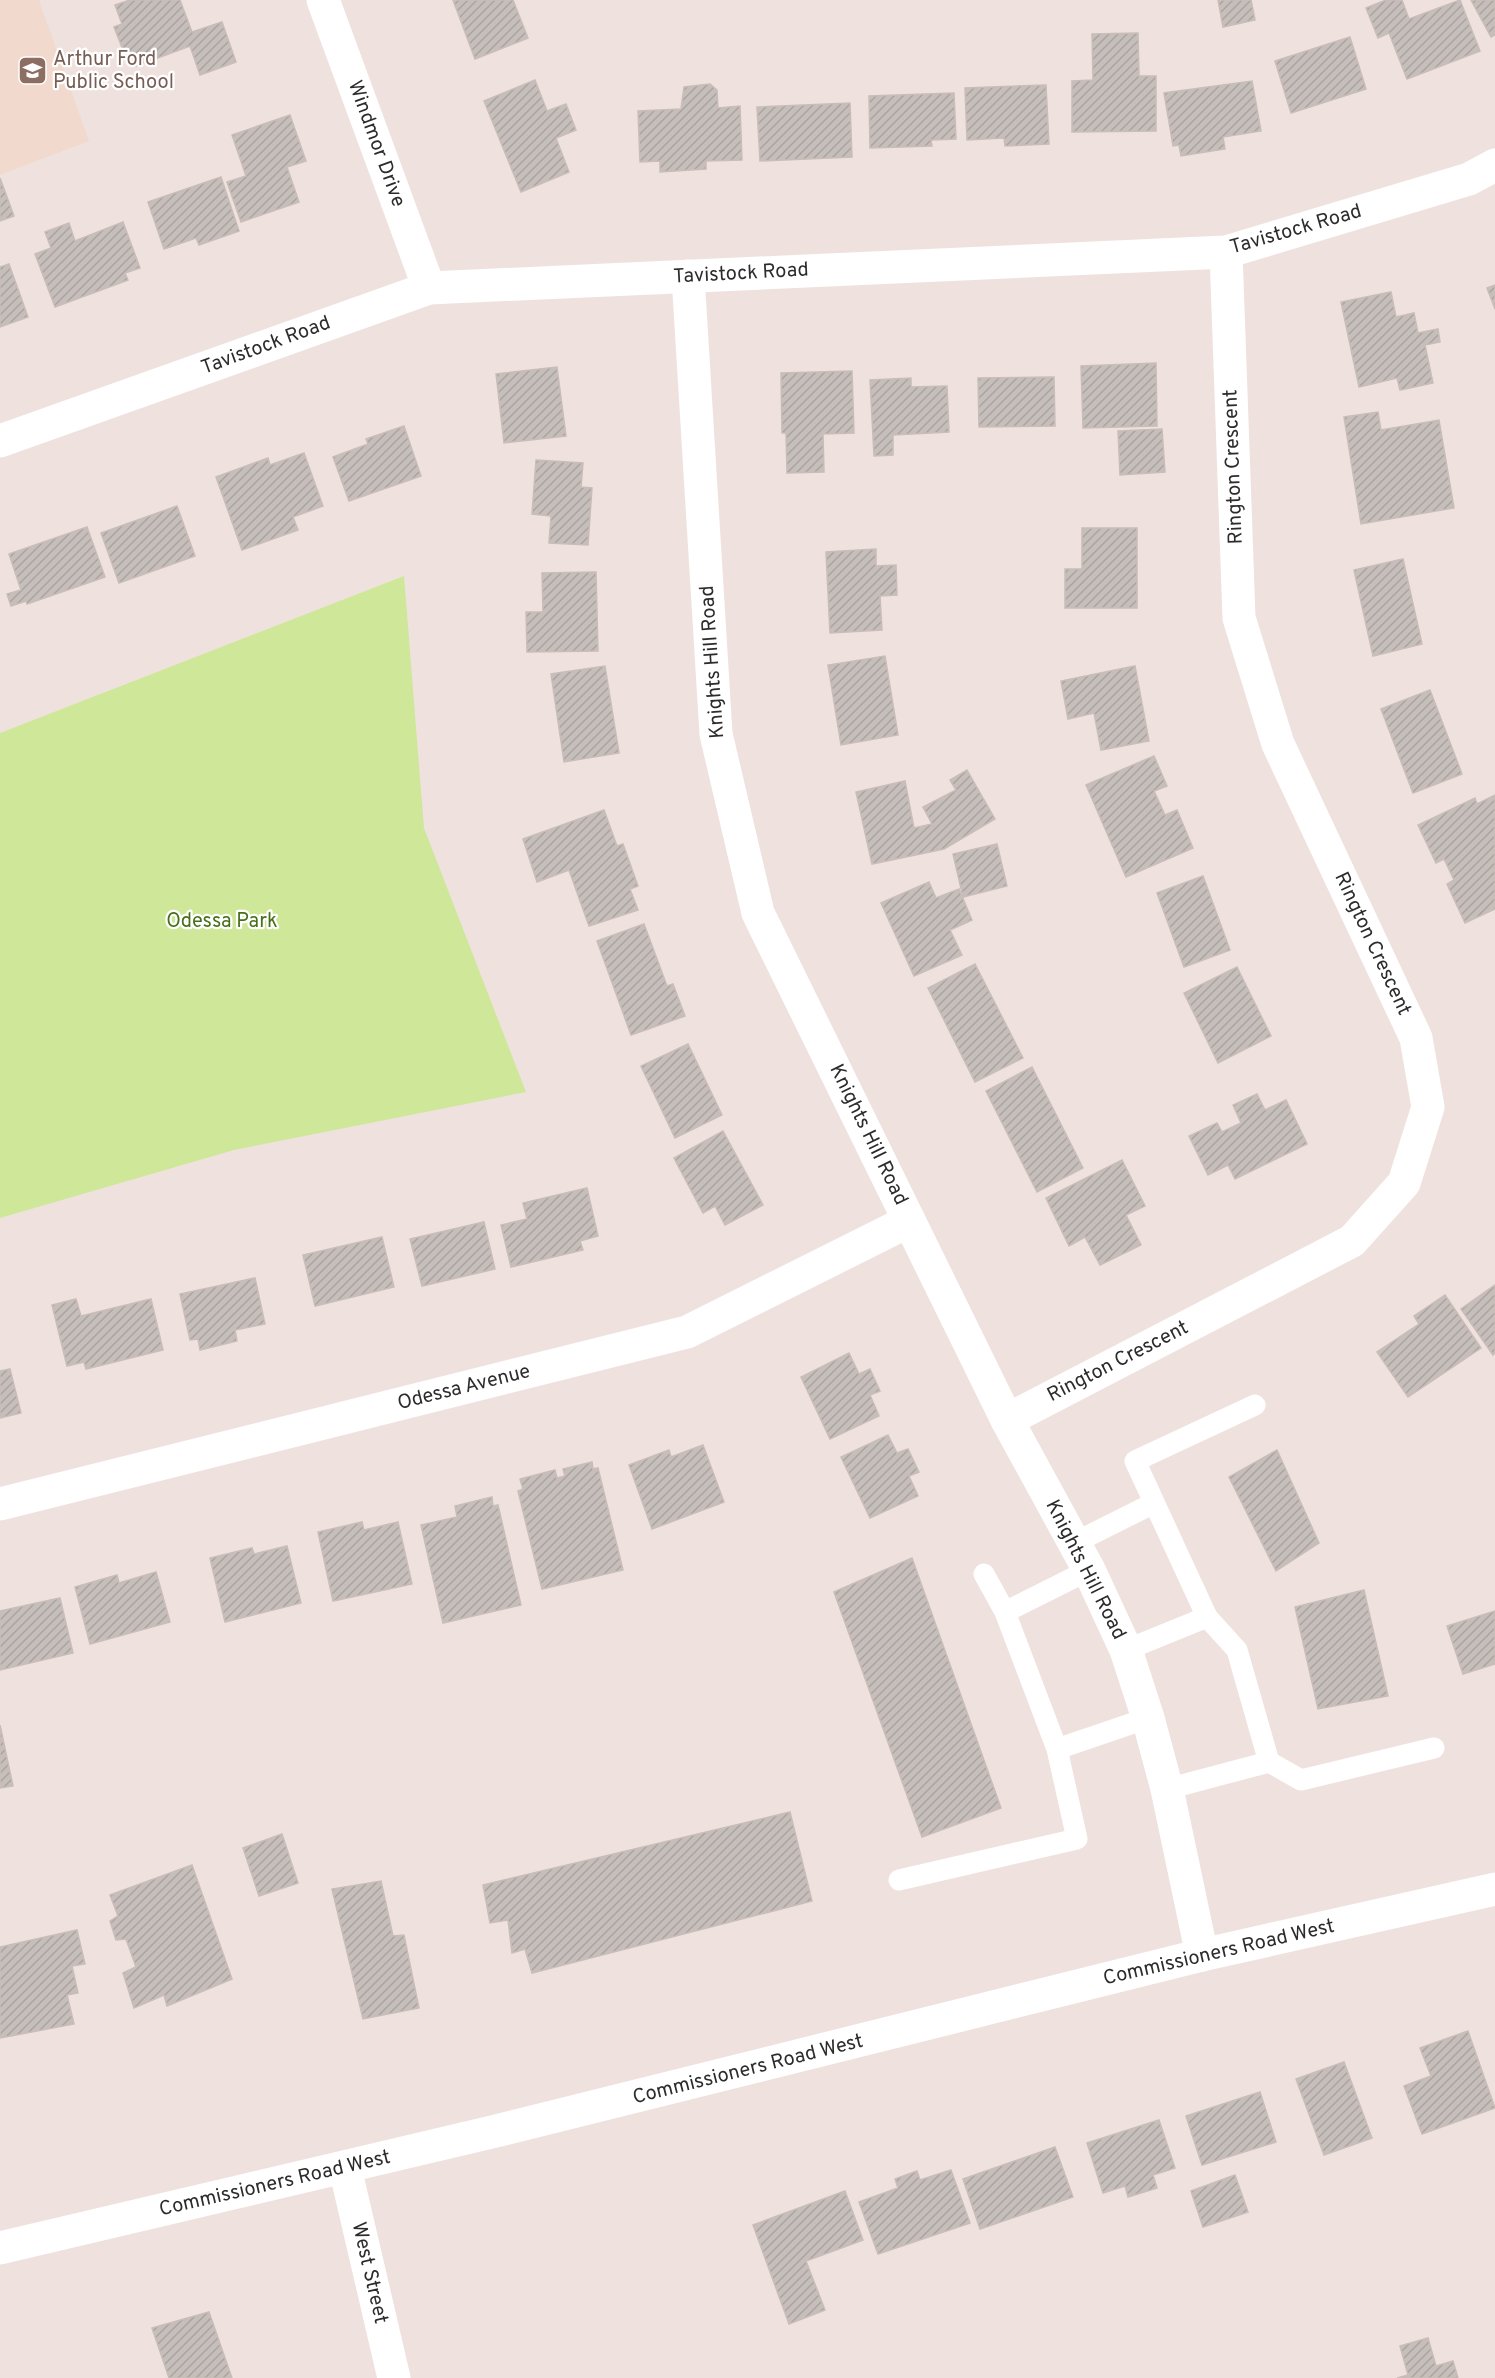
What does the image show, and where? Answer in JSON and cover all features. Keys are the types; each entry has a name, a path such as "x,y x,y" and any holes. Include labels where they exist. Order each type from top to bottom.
{"street":[{"name":"Windmor Drive","path":"323,0 429,288"},
{"name":"Tavistock Road","path":"0,441 429,288 1226,252 1469,179 1495,165"},
{"name":"Rington Crescent","path":"1007,1420 1352,1241 1404,1183 1428,1107 1416,1038 1278,744 1239,618 1226,252"},
{"name":"Knights Hill Road","path":"688,276 716,734 758,913 1007,1420 1082,1557 1126,1650 1148,1718 1167,1789 1202,1955"},
{"name":"Odessa Avenue","path":"0,1504 687,1332 909,1221"},
{"name":"Commissioners Road West","path":"0,2248 345,2168 833,2049 1202,1955 1495,1889"},
{"name":"West Street","path":"345,2168 394,2378"}],"lane":[{"path":"1256,1405 1135,1461 1207,1617 1237,1650 1269,1762"},
{"path":"1005,1612 1154,1503"},
{"path":"899,1880 1077,1839 1057,1749 1005,1612 984,1574"},
{"path":"1126,1650 1207,1617"},
{"path":"1057,1749 1148,1718"},
{"path":"1167,1789 1269,1762 1301,1780 1434,1748"}],"shaded area":[{"name":"Arthur Ford Public School","path":"0,0 39,0 89,141 0,175"}],"green space":[{"name":"Odessa Park","path":"404,576 424,828 526,1092 234,1150 0,1218 0,733"}],"building":[{"path":"130,0 180,0 192,32 222,22 236,62 200,75 190,46 136,66 132,53 125,55 114,27 122,24 115,5"},
{"path":"453,0 513,0 528,38 475,59"},
{"path":"1218,0 1251,0 1255,20 1223,27"},
{"path":"1386,0 1402,0 1409,19 1460,0 1480,51 1407,79 1389,33 1378,38 1366,8"},
{"path":"1471,0 1495,0 1495,35 1491,37"},
{"path":"1138,33 1139,76 1156,76 1156,131 1072,132 1072,81 1093,80 1092,34"},
{"path":"1350,37 1366,89 1291,113 1275,61"},
{"path":"535,80 547,111 566,104 576,130 556,138 569,172 521,192 484,101"},
{"path":"1252,81 1261,131 1223,137 1225,149 1181,156 1179,145 1173,146 1164,93"},
{"path":"710,84 717,90 718,108 740,106 742,160 706,161 706,169 660,172 660,161 640,162 638,111 681,109 684,87"},
{"path":"1046,85 1049,144 1005,146 1004,138 967,140 965,88"},
{"path":"954,93 956,139 931,140 932,146 870,148 869,96"},
{"path":"850,103 852,157 760,161 757,107"},
{"path":"290,115 306,161 287,167 299,202 241,222 227,182 246,176 232,135"},
{"path":"221,177 239,231 199,245 196,238 164,249 148,202"},
{"path":"0,178 14,216 0,221"},
{"path":"123,222 140,268 125,273 128,280 55,307 35,254 51,248 45,232 69,223 75,241"},
{"path":"9,264 28,317 0,327 0,267"},
{"path":"1495,285 1495,309 1487,288"},
{"path":"1391,292 1396,317 1414,313 1418,333 1438,329 1440,342 1425,345 1433,383 1400,390 1397,378 1359,387 1341,302"},
{"path":"1156,363 1157,426 1083,428 1081,366"},
{"path":"557,367 566,436 504,443 496,374"},
{"path":"852,371 854,433 823,434 824,472 787,473 786,433 782,433 781,373"},
{"path":"1054,377 1055,426 979,427 978,378"},
{"path":"911,378 911,387 947,386 949,432 893,435 893,455 874,456 870,380"},
{"path":"1378,412 1381,430 1439,420 1454,508 1361,524 1344,417"},
{"path":"404,426 421,476 349,501 333,457 368,444 366,439"},
{"path":"1162,429 1165,472 1120,475 1118,431"},
{"path":"304,453 323,506 293,517 298,530 242,550 216,477 268,458 270,465"},
{"path":"536,460 583,463 581,487 592,488 588,545 549,543 551,516 532,514"},
{"path":"177,506 195,556 119,583 101,533"},
{"path":"87,527 105,577 27,604 26,601 11,606 7,594 21,590 9,554"},
{"path":"1082,528 1137,528 1137,608 1065,608 1065,569 1082,569"},
{"path":"876,549 876,566 896,565 897,595 880,596 882,630 830,633 826,552"},
{"path":"1403,559 1422,644 1373,656 1354,570"},
{"path":"596,572 598,651 527,652 526,612 543,612 542,573"},
{"path":"885,656 898,735 841,745 828,665"},
{"path":"605,666 619,753 564,762 551,674"},
{"path":"1135,666 1149,741 1101,750 1094,713 1068,719 1061,681"},
{"path":"1430,690 1462,774 1413,793 1381,709"},
{"path":"1154,756 1167,786 1154,791 1165,815 1177,810 1193,848 1126,877 1086,785"},
{"path":"967,770 995,819 944,849 872,864 856,792 905,781 914,828 932,824 923,807 956,790 950,780"},
{"path":"1495,795 1495,909 1465,923 1447,884 1454,880 1444,859 1436,863 1418,825 1475,798 1477,804"},
{"path":"604,810 617,846 623,844 638,886 630,889 638,910 589,926 569,870 537,882 523,839"},
{"path":"997,844 1007,886 963,897 953,854"},
{"path":"1203,876 1230,950 1184,967 1157,893"},
{"path":"929,882 936,898 959,889 972,920 950,930 962,955 914,976 881,903"},
{"path":"644,924 667,986 673,984 685,1016 631,1035 597,941"},
{"path":"975,964 1023,1058 975,1082 928,988"},
{"path":"1237,967 1271,1036 1218,1063 1184,993"},
{"path":"688,1044 722,1115 675,1138 641,1066"},
{"path":"1032,1067 1083,1168 1037,1192 986,1091"},
{"path":"1257,1094 1265,1110 1286,1100 1307,1144 1235,1179 1228,1165 1208,1175 1189,1136 1217,1123 1222,1132 1241,1123 1233,1105"},
{"path":"723,1131 763,1205 725,1225 715,1206 703,1213 674,1158"},
{"path":"1122,1160 1145,1206 1126,1215 1141,1245 1100,1265 1085,1237 1069,1246 1046,1198"},
{"path":"587,1188 598,1236 580,1241 583,1250 511,1267 501,1225 527,1219 523,1203"},
{"path":"484,1222 495,1269 422,1286 410,1239"},
{"path":"382,1237 394,1287 315,1306 303,1255"},
{"path":"255,1278 265,1324 235,1330 237,1341 200,1350 198,1339 190,1340 180,1294"},
{"path":"1495,1285 1495,1353 1493,1355 1461,1309"},
{"path":"1445,1295 1481,1348 1408,1397 1377,1352 1419,1324 1414,1316"},
{"path":"76,1299 81,1316 151,1299 163,1350 86,1369 84,1362 67,1366 52,1305"},
{"path":"849,1353 859,1374 870,1369 880,1391 870,1395 879,1416 830,1439 801,1377"},
{"path":"10,1369 21,1413 0,1418 0,1371"},
{"path":"888,1435 897,1453 908,1449 919,1472 909,1476 918,1496 870,1518 841,1457"},
{"path":"703,1445 724,1502 652,1529 629,1465 669,1450 671,1457"},
{"path":"1277,1450 1319,1543 1276,1571 1229,1477"},
{"path":"592,1462 593,1469 598,1468 623,1570 542,1589 518,1491 523,1489 520,1479 555,1470 557,1478 565,1476 563,1469"},
{"path":"492,1497 493,1506 498,1505 521,1605 443,1623 421,1525 457,1517 455,1506"},
{"path":"362,1522 364,1530 398,1522 412,1584 333,1601 318,1532"},
{"path":"287,1546 301,1603 225,1622 210,1558 252,1548 254,1554"},
{"path":"912,1558 1001,1808 922,1837 834,1592"},
{"path":"156,1572 170,1622 90,1644 75,1587 117,1575 119,1583"},
{"path":"1364,1590 1388,1696 1318,1709 1295,1607"},
{"path":"60,1598 73,1653 0,1670 0,1611"},
{"path":"1495,1611 1495,1664 1463,1674 1447,1626"},
{"path":"0,1725 13,1786 0,1788"},
{"path":"790,1812 812,1901 532,1973 525,1949 512,1953 508,1920 490,1923 483,1885"},
{"path":"282,1834 298,1883 259,1896 243,1848"},
{"path":"192,1865 232,1979 167,2006 164,1995 134,2008 123,1973 136,1967 126,1939 116,1940 110,1921 118,1916 110,1895"},
{"path":"381,1881 393,1936 404,1935 419,2008 363,2019 332,1889"},
{"path":"77,1930 85,1964 72,1966 78,1993 67,1995 74,2024 0,2038 0,1947"},
{"path":"1468,2031 1495,2108 1422,2134 1404,2086 1431,2076 1420,2048"},
{"path":"1344,2062 1372,2138 1324,2155 1296,2079"},
{"path":"1260,2092 1276,2142 1202,2165 1186,2116"},
{"path":"1159,2120 1175,2168 1153,2175 1157,2188 1128,2197 1125,2186 1103,2193 1087,2143"},
{"path":"1055,2147 1073,2197 980,2229 963,2179"},
{"path":"951,2170 970,2223 878,2254 859,2202 898,2188 895,2179 917,2171 920,2180"},
{"path":"1235,2175 1248,2212 1203,2227 1191,2191"},
{"path":"845,2191 863,2240 806,2261 825,2310 789,2324 753,2225"},
{"path":"209,2312 232,2378 169,2378 152,2328"},
{"path":"1428,2338 1436,2366 1453,2361 1458,2378 1397,2378 1408,2375 1400,2346"}],"place":[{"name":"Arthur Ford Public School","path":"32,71"}]}
